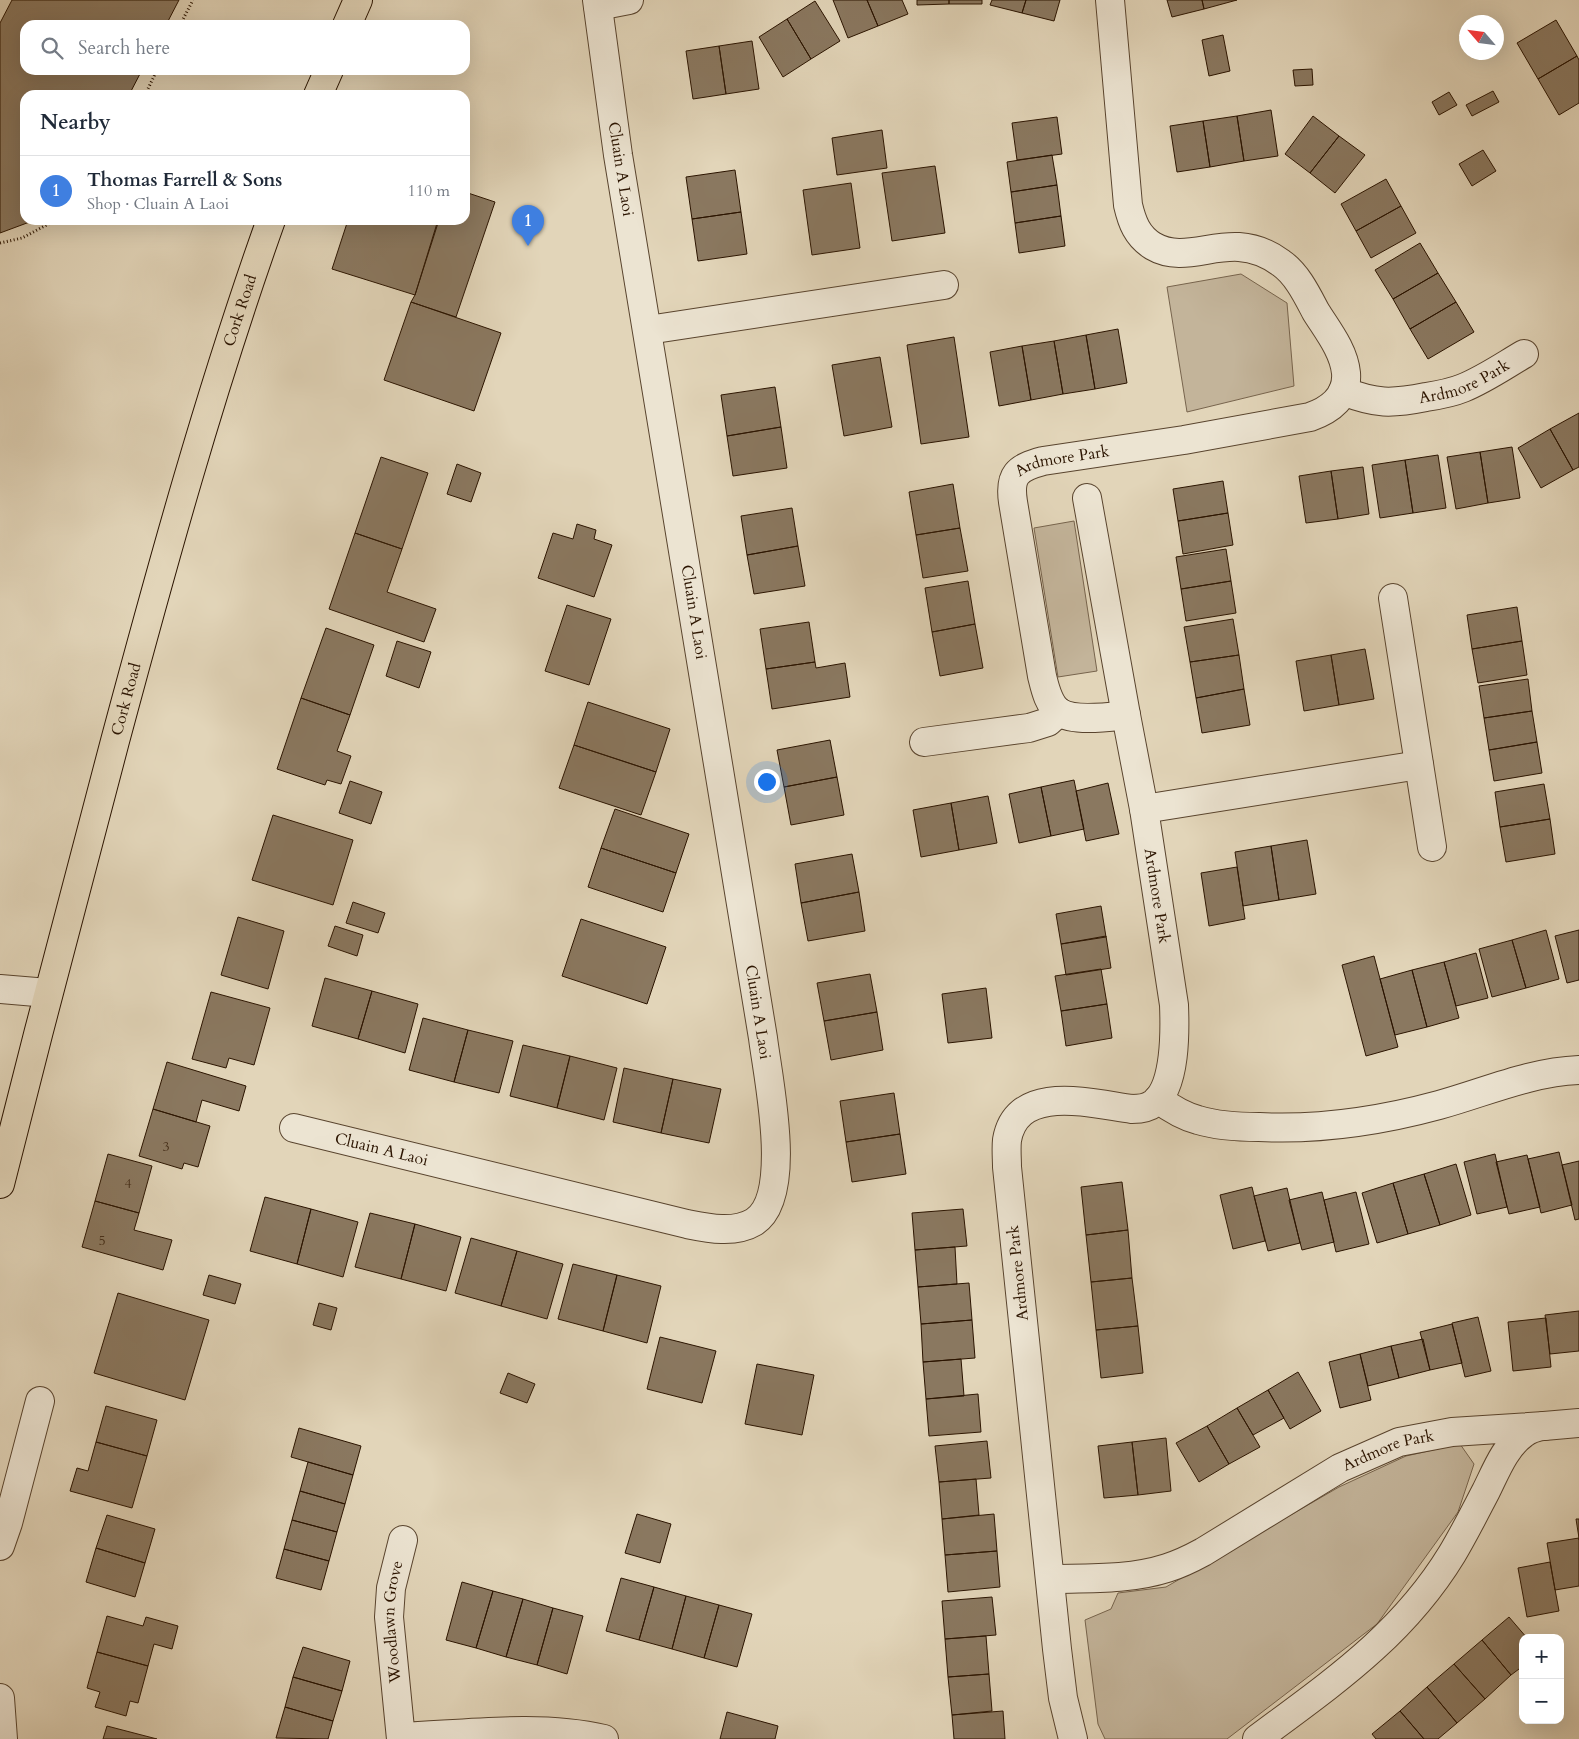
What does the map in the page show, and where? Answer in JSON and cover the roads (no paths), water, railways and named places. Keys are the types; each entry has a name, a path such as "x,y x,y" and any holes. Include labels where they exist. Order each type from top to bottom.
{"main road":[{"path":"349,20 358,0"},
{"path":"320,90 327,75"},
{"name":"Cork Road","path":"0,1184 48,993 164,563 220,376 269,225"}],"street":[{"path":"598,3 629,0"},
{"path":"1110,0 1128,205 1137,231 1146,241 1154,246 1175,254 1237,247 1262,252 1282,264 1299,283 1344,362 1346,378 1343,391"},
{"name":"Cluain A Laoi","path":"294,1128 700,1227 725,1229 746,1226 760,1217 769,1202 772,1192 776,1163 772,1107 763,1038 618,155 598,3"},
{"path":"648,330 944,285"},
{"name":"Ardmore Park","path":"1059,712 1049,698 1044,682 1019,541 1012,488 1013,478 1018,471 1028,466 1051,460 1184,440 1304,418 1328,409 1343,391 1366,399 1388,403 1449,393 1475,382 1524,354"},
{"name":"Ardmore Park","path":"1073,1739 1063,1698 1050,1579 1007,1167 1008,1140 1015,1120 1022,1112 1043,1103 1067,1101 1139,1109 1153,1104 1166,1085 1171,1064 1174,1026 1174,1004 1144,809 1087,498"},
{"path":"1393,598 1432,847"},
{"path":"924,742 1029,728 1048,722 1059,712 1088,718 1126,715"},
{"path":"1144,809 1419,765"},
{"path":"0,989 48,993"},
{"path":"1158,1099 1190,1117 1218,1124 1275,1128 1327,1126 1376,1120 1408,1113 1440,1105 1528,1077 1579,1070"},
{"path":"0,1546 8,1523 40,1401"},
{"name":"Ardmore Park","path":"1050,1579 1143,1574 1166,1569 1184,1562 1340,1468 1399,1442 1452,1432 1579,1423"},
{"name":"Ardmore Park","path":"1257,1739 1361,1660 1407,1616 1423,1597 1451,1556 1509,1448 1525,1432 1544,1426"},
{"name":"Woodlawn Grove","path":"403,1540 391,1588 389,1617 401,1738 538,1730 574,1733 604,1739"},
{"path":"0,1698 3,1739"}],"place":[{"name":"Thomas Farrell & Sons","path":"528,246"}]}
